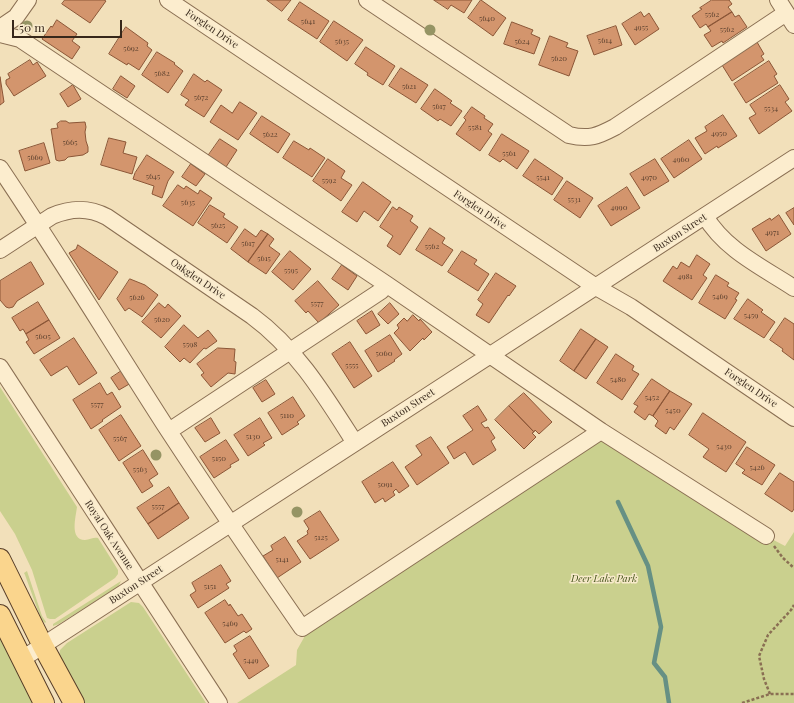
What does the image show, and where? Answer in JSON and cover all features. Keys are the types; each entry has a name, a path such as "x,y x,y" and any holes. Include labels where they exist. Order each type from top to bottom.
{"main road":[{"path":"0,559 43,646 74,703"},
{"path":"0,615 44,703"}],"street":[{"path":"0,28 16,17 28,0"},
{"name":"Forglen Drive","path":"168,0 596,288 631,307 794,418"},
{"path":"367,0 569,135 587,138 595,137 615,127 786,13"},
{"path":"0,34 20,39 386,284 601,431 766,536"},
{"name":"Buxton Street","path":"22,659 490,355 596,288 794,158"},
{"path":"0,168 230,524 302,628 601,431"},
{"name":"Oakglen Drive","path":"0,250 52,216 68,210 78,209 98,212 252,316 275,334 292,351 313,378 355,443"},
{"path":"705,216 712,228 733,249 794,288"},
{"path":"169,431 382,291 386,284"},
{"name":"Royal Oak Avenue","path":"0,367 219,703"}],"path":[{"path":"766,536 783,558 794,568"},
{"path":"770,694 764,679 759,656 768,635 794,605"},
{"path":"742,703 770,694 794,694"}],"green space":[{"path":"0,387 77,507 75,532 77,536 80,539 85,540 98,538 118,570 118,574 115,578 55,619 47,618 32,570 15,534 0,511"},
{"name":"Deer Lake Park","path":"601,431 766,536 785,546 794,532 794,703 237,703 296,665 297,650 306,634"},
{"path":"27,571 42,616 46,622 45,623 41,619 24,573"},
{"path":"121,581 118,587 59,624 53,626 53,624"},
{"path":"131,602 139,603 143,607 206,703 84,703 59,656 60,650 67,643"},
{"path":"0,637 34,703 0,703"}],"building":[{"path":"65,0 106,1 90,23 62,4"},
{"path":"267,0 291,0 282,11"},
{"path":"434,0 472,0 464,13 451,5 448,9"},
{"path":"481,0 506,18 493,36 468,18"},
{"path":"712,0 729,0 732,4 728,7 732,12 708,27 706,24 700,28 692,16 702,9 700,8"},
{"path":"300,2 329,21 317,39 288,20"},
{"path":"641,12 644,17 649,13 659,29 635,45 622,24"},
{"path":"732,12 735,17 739,15 747,27 723,43 722,41 712,47 704,35 711,31 708,27"},
{"path":"57,20 77,34 72,41 80,47 72,59 42,39"},
{"path":"334,21 363,40 347,61 320,42"},
{"path":"512,22 533,30 531,34 540,38 534,54 504,44"},
{"path":"616,26 622,45 594,55 587,36"},
{"path":"126,27 148,43 147,46 152,50 139,70 128,63 127,65 109,54"},
{"path":"550,36 568,43 566,47 578,51 569,76 539,65"},
{"path":"757,42 764,54 761,56 764,60 732,81 722,65"},
{"path":"366,47 395,66 383,85 367,75 368,73 355,64"},
{"path":"157,52 175,63 174,64 183,71 168,93 142,75"},
{"path":"30,60 33,65 37,62 46,76 14,96 6,84 6,80 10,78 8,74"},
{"path":"769,61 777,74 774,76 778,83 746,103 734,84"},
{"path":"401,68 428,85 416,103 389,86"},
{"path":"194,74 205,82 207,80 222,90 204,117 185,105 189,100 181,95"},
{"path":"121,76 135,86 127,98 113,89"},
{"path":"0,77 4,102 0,105"},
{"path":"73,85 81,99 68,107 60,94"},
{"path":"780,85 789,99 785,102 792,111 759,134 749,118 756,114 750,105"},
{"path":"435,89 452,101 450,103 462,111 451,126 440,119 438,121 421,109"},
{"path":"240,102 257,113 238,140 210,122 221,105 232,113"},
{"path":"472,107 493,124 488,131 492,134 480,151 456,134 466,120 464,118"},
{"path":"723,115 737,136 705,154 695,138 707,131 705,127"},
{"path":"262,116 290,134 278,153 250,134"},
{"path":"61,121 66,121 69,123 85,122 88,152 83,155 68,157 65,160 56,160 51,129 58,128 57,124"},
{"path":"502,134 529,151 517,169 503,159 500,162 489,155"},
{"path":"109,138 126,142 123,153 137,157 132,174 101,165"},
{"path":"220,139 237,150 226,167 208,156"},
{"path":"689,140 702,159 674,178 661,159"},
{"path":"294,141 309,150 310,148 325,158 312,177 283,158"},
{"path":"44,143 50,163 25,171 19,151"},
{"path":"147,155 174,172 168,181 162,198 152,194 154,186 133,179 135,173"},
{"path":"328,159 345,171 341,178 352,185 341,201 313,181"},
{"path":"535,159 563,178 552,195 523,176"},
{"path":"655,159 669,181 644,196 630,174"},
{"path":"191,164 205,174 196,186 182,177"},
{"path":"567,181 593,198 580,218 554,200"},
{"path":"363,182 391,202 378,221 364,211 357,222 342,212"},
{"path":"178,185 184,189 186,186 198,194 200,190 212,198 193,226 163,206"},
{"path":"627,187 640,208 611,226 598,206"},
{"path":"210,205 225,214 223,217 238,227 227,243 198,223"},
{"path":"393,207 397,210 399,207 413,216 410,221 418,227 400,255 387,246 393,236 380,227"},
{"path":"794,208 794,225 786,213"},
{"path":"779,215 791,234 766,251 752,229 770,218 771,220"},
{"path":"430,228 445,238 442,243 453,250 442,266 416,250"},
{"path":"245,229 256,237 261,230 268,234 248,262 231,249"},
{"path":"268,234 274,239 269,246 280,254 266,274 248,262"},
{"path":"78,245 118,272 99,300 69,253 76,249"},
{"path":"290,251 311,269 293,290 272,272"},
{"path":"462,251 477,260 474,264 489,274 478,291 448,272"},
{"path":"697,255 710,264 703,275 707,278 692,300 663,281 673,266 677,269 681,262 689,267"},
{"path":"31,262 44,284 17,301 13,307 6,307 0,300 0,281"},
{"path":"342,265 357,276 348,290 332,279"},
{"path":"496,273 516,286 489,323 476,315 483,304 478,300"},
{"path":"716,275 729,283 727,286 739,293 735,299 737,300 725,319 699,303"},
{"path":"130,279 145,285 158,295 142,317 129,308 125,311 117,299"},
{"path":"318,281 339,305 319,323 308,311 306,313 295,301"},
{"path":"748,299 763,310 761,312 775,322 764,338 734,319"},
{"path":"38,302 49,320 26,334 23,329 20,331 12,318"},
{"path":"159,303 165,308 168,304 181,316 161,338 142,322"},
{"path":"390,303 399,314 388,324 378,314"},
{"path":"372,311 380,325 366,334 357,321"},
{"path":"413,315 419,321 420,319 432,332 424,340 423,338 410,351 394,333 399,328 397,325 404,318 407,321"},
{"path":"785,318 794,324 794,360 782,351 783,349 770,340"},
{"path":"49,320 60,338 34,354 26,342 29,340 26,334"},
{"path":"184,325 198,338 208,330 217,341 206,349 204,348 190,363 184,358 180,362 165,347"},
{"path":"581,329 596,339 574,371 560,361"},
{"path":"390,335 402,354 394,360 395,361 378,372 365,351"},
{"path":"74,338 97,373 79,385 67,366 51,376 40,360"},
{"path":"596,339 608,347 586,379 574,371"},
{"path":"350,342 372,376 354,388 332,354"},
{"path":"218,348 235,349 235,374 228,373 211,387 201,375 204,373 197,364"},
{"path":"616,354 634,366 632,370 639,374 622,400 597,383"},
{"path":"123,370 131,383 119,390 111,378"},
{"path":"652,379 670,391 653,416 649,414 645,420 634,412 638,406 634,404"},
{"path":"266,380 275,394 262,402 253,388"},
{"path":"100,383 107,395 112,392 121,407 91,429 73,400"},
{"path":"670,391 692,404 674,430 670,427 666,434 655,426 658,421 653,416"},
{"path":"524,393 552,422 539,434 535,430 534,432 509,406"},
{"path":"293,397 305,416 297,422 299,424 282,435 268,413"},
{"path":"478,406 487,420 481,423 485,428 488,427 495,438 491,441 496,450 473,465 465,452 454,459 447,447 473,430 463,416"},
{"path":"509,406 534,432 532,433 536,437 524,449 495,420"},
{"path":"703,413 746,442 726,472 703,457 709,449 689,435"},
{"path":"121,415 141,446 119,461 99,430"},
{"path":"211,418 220,433 205,442 195,428"},
{"path":"260,418 272,438 263,443 265,445 248,456 234,435"},
{"path":"431,437 449,463 417,485 405,467 422,455 416,446"},
{"path":"226,440 239,460 230,465 231,467 214,478 200,457"},
{"path":"747,447 775,465 762,485 742,473 745,470 736,464"},
{"path":"143,450 158,474 149,480 153,486 142,493 123,463"},
{"path":"393,462 409,486 399,493 396,489 393,492 395,495 385,502 383,498 375,503 362,482"},
{"path":"780,473 794,482 794,509 792,512 765,494"},
{"path":"169,487 179,503 148,524 137,508"},
{"path":"179,503 189,518 158,539 148,524"},
{"path":"320,511 339,540 310,559 297,541 308,534 307,531 309,529 304,521"},
{"path":"285,537 301,562 277,578 263,556 273,550 271,546"},
{"path":"221,565 231,581 226,584 229,588 198,608 190,595 196,591 192,583"},
{"path":"225,600 229,606 230,604 238,616 242,614 252,629 246,633 244,631 225,643 205,613"},
{"path":"250,636 269,666 249,679 233,654 237,651 234,646"}],"waterway":[{"path":"618,502 648,566 661,627 654,663 665,677 669,703"}]}
